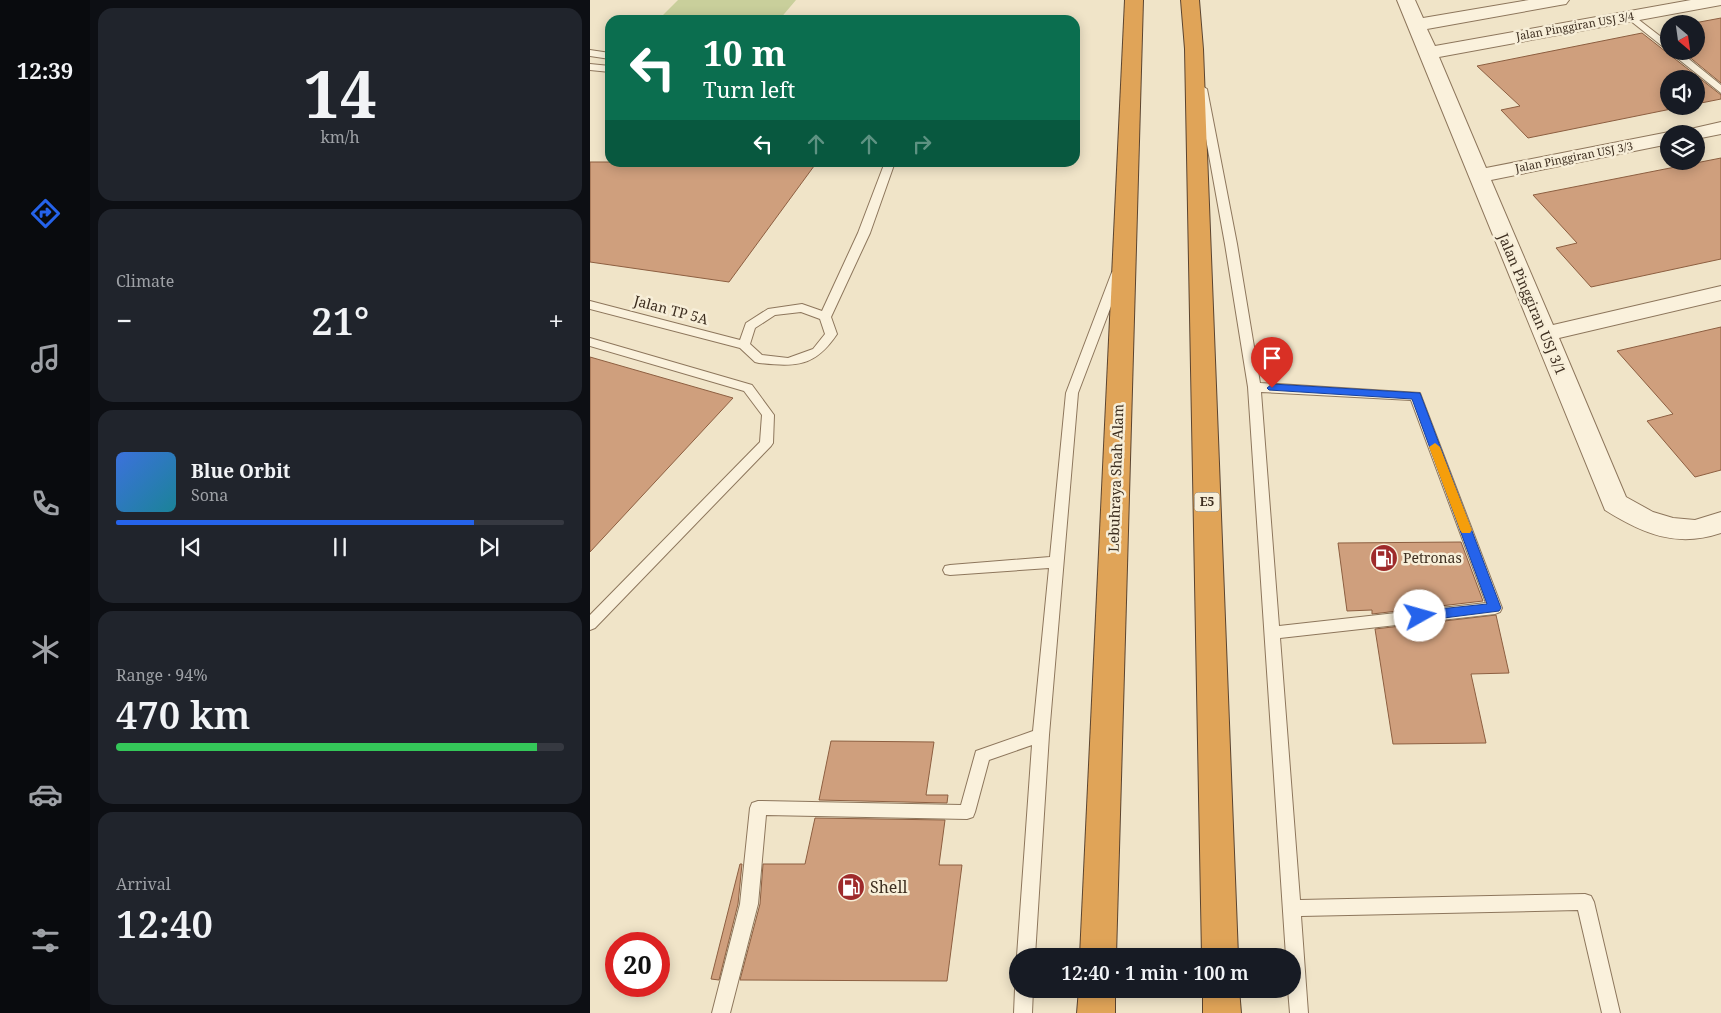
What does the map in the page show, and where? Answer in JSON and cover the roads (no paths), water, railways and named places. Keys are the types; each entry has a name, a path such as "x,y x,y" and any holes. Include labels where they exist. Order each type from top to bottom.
{"highway":[{"name":"Lebuhraya Shah Alam","path":"1098,948 1134,0"},
{"name":"E5","path":"1190,0 1194,49 1220,948"},
{"path":"1096,1013 1097,998"},
{"path":"1221,998 1222,1013"}],"street":[{"name":"Jalan Pinggiran USJ 3/1","path":"1406,0 1615,503 1648,522 1673,528 1696,530 1721,522"},
{"path":"1417,25 1560,0"},
{"name":"Jalan Pinggiran USJ 3/4","path":"1428,53 1721,0"},
{"path":"1705,131 1721,128"},
{"name":"Jalan Pinggiran USJ 3/3","path":"1479,176 1660,140"},
{"path":"1545,334 1721,293"}],"lane":[{"path":"1630,16 1660,41"},
{"path":"1194,49 1231,244 1254,387 1299,1013"},
{"path":"591,55 605,56"},
{"path":"1684,60 1721,90"},
{"path":"590,67 605,68"},
{"path":"825,316 802,308 772,312 750,326 744,345 760,359 788,362 817,352 831,334 825,316 864,233 888,167"},
{"path":"1027,948 1041,735 1072,393 1124,255"},
{"name":"Jalan TP 5A","path":"590,305 744,345"},
{"path":"590,342 748,388 768,415 766,443 590,624"},
{"path":"1254,387 1416,396 1495,608 1272,633"},
{"path":"950,570 1058,562"},
{"path":"721,1013 749,904 758,808 967,812 982,756 1041,735"},
{"path":"1291,908 1585,902 1611,1013"},
{"path":"1023,1013 1024,998"}],"place":[{"name":"Petronas","path":"1384,558"},
{"name":"Shell","path":"851,887"}]}
